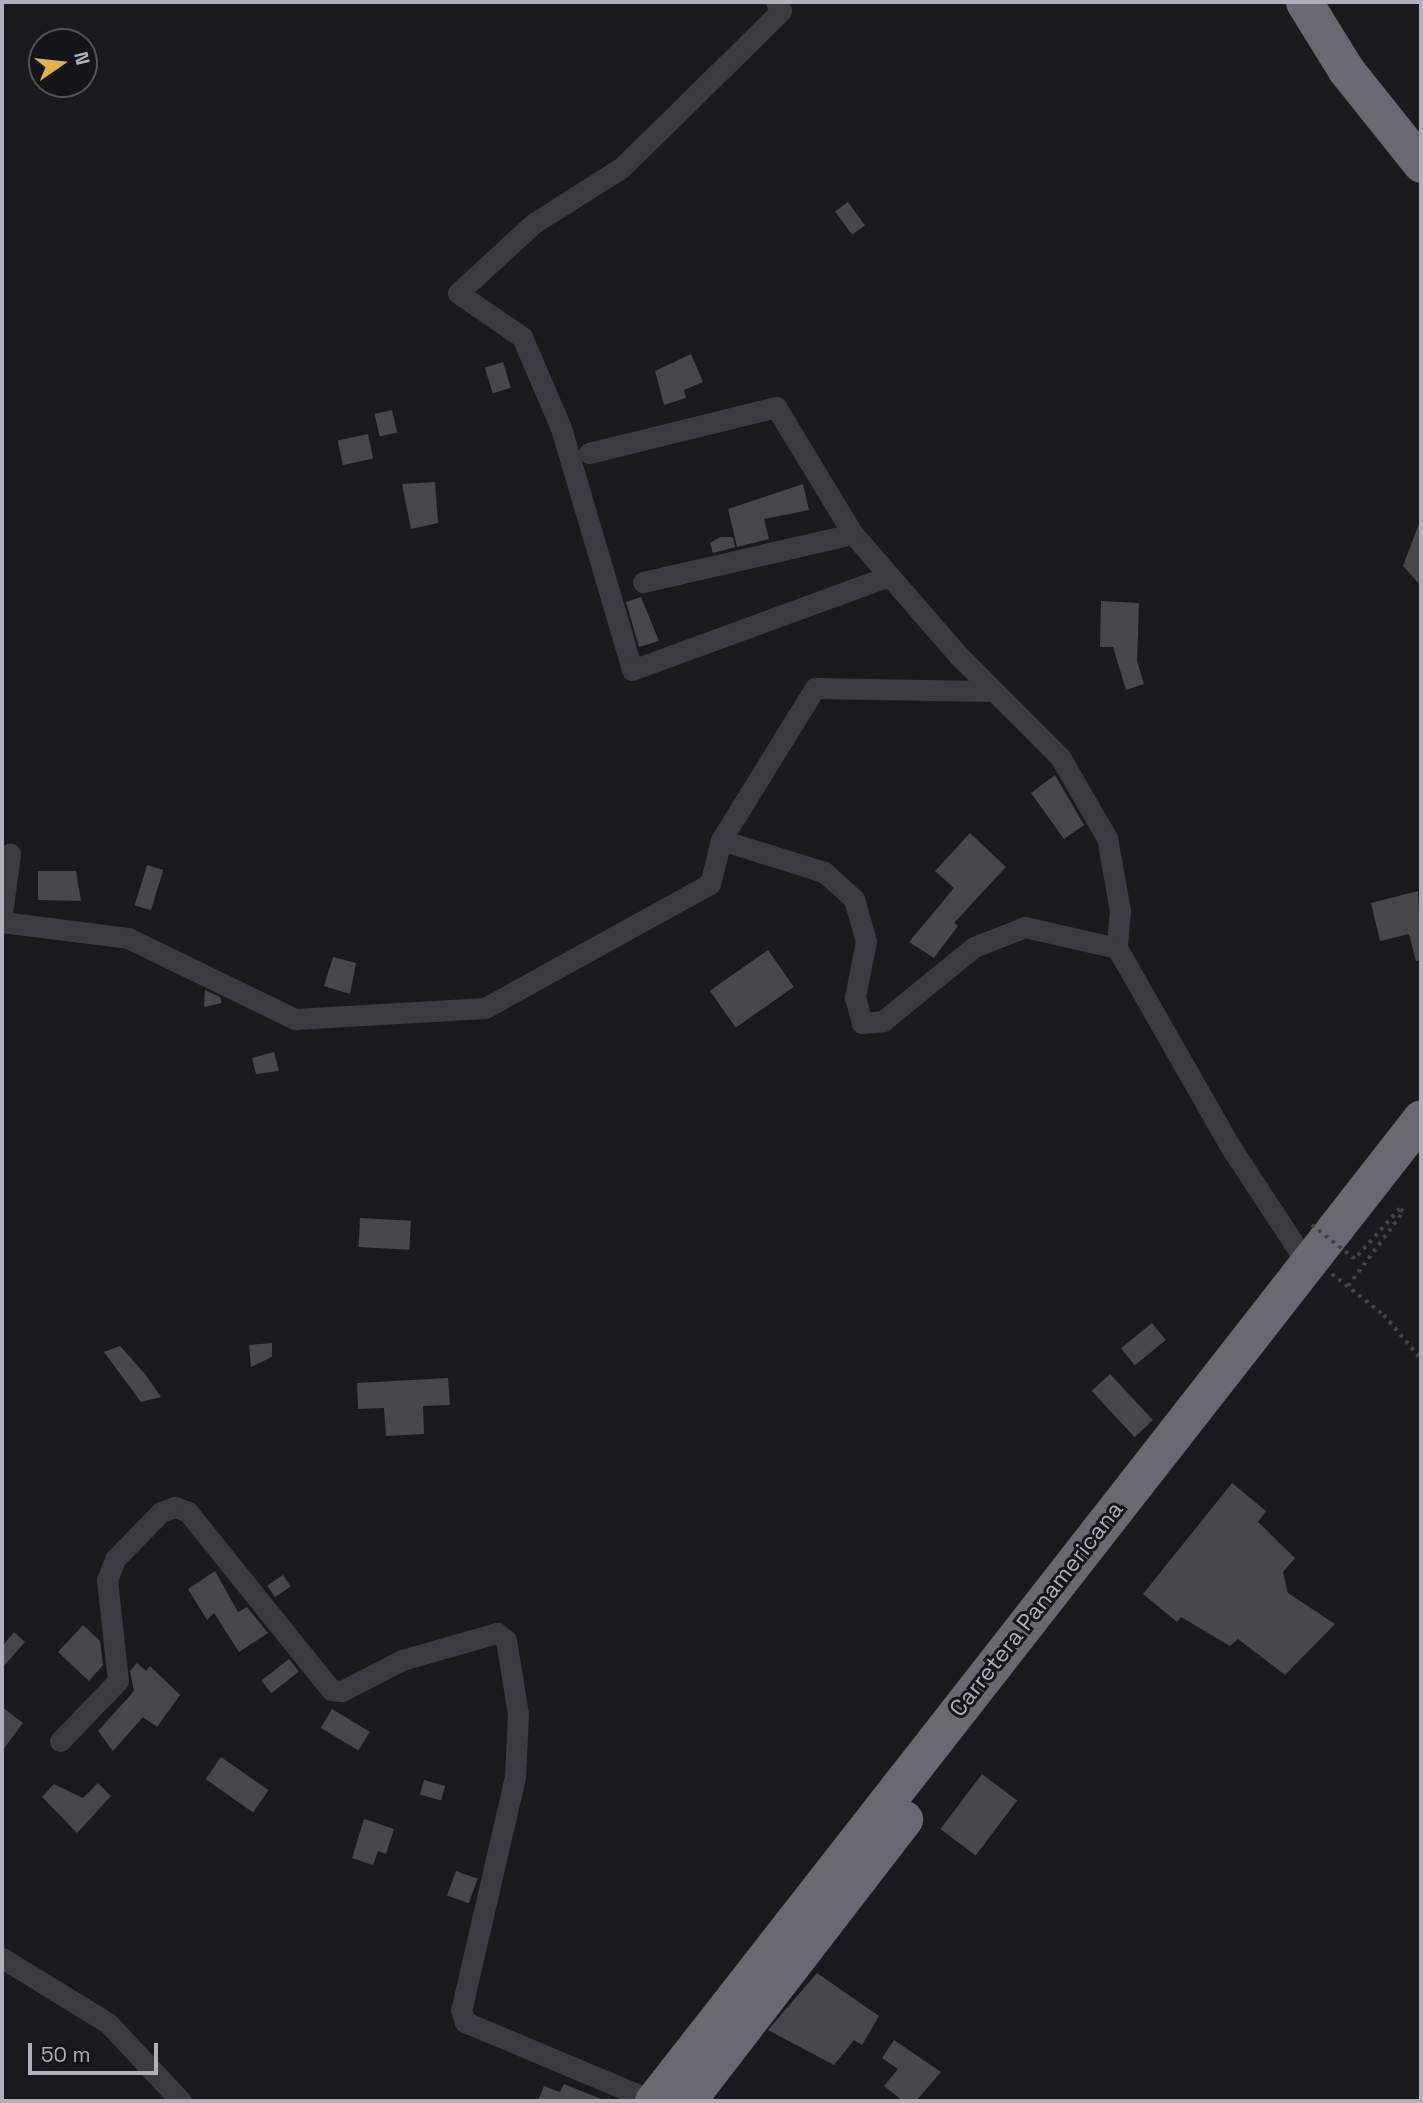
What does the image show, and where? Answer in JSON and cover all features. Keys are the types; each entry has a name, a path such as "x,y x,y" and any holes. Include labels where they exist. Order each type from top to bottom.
{"highway":[{"path":"1304,2 1346,70 1421,164"},
{"path":"1329,2 1349,38 1421,127"},
{"name":"Carretera Panamericana","path":"653,2101 1334,1269 1421,1118"},
{"name":"Carretera Panamericana","path":"687,2101 1421,1155"}],"street":[{"path":"776,2 781,11 621,169 534,223 458,293 522,337 561,428 632,670 889,576"},
{"path":"589,453 776,407 853,534 994,691 1060,757 1107,838 1120,910 1117,948 1230,1146 1334,1269"},
{"path":"643,582 853,534"},
{"path":"2,922 128,938 295,1019 485,1008 710,884 721,840 815,688 994,691"},
{"path":"721,840 824,872 854,899 866,941 855,997 862,1023 883,1021 974,947 1025,926 1117,948"},
{"path":"2,914 10,854"},
{"path":"60,1741 118,1681 107,1580 115,1559 161,1512 175,1507 188,1512 331,1690 342,1691 402,1660 497,1633 506,1640 518,1714 514,1777 461,2010 465,2022 653,2101"},
{"path":"2,1958 108,2022 181,2101"}],"path":[{"path":"1400,1209 1404,1212 1334,1269 1400,1209"},
{"path":"1312,1224 1334,1269 1421,1359"}],"building":[{"path":"848,202 865,225 852,235 835,211"},
{"path":"691,354 703,382 684,390 686,398 664,405 655,371"},
{"path":"503,362 511,388 493,393 485,368"},
{"path":"392,410 397,432 380,436 374,414"},
{"path":"368,434 373,458 343,465 338,440"},
{"path":"435,482 438,523 411,529 402,484"},
{"path":"803,484 809,510 764,519 769,539 737,547 728,509"},
{"path":"1421,521 1421,586 1403,566"},
{"path":"720,537 733,537 735,547 713,553 710,543"},
{"path":"641,597 659,641 639,647 626,602"},
{"path":"1101,601 1139,603 1137,661 1144,684 1126,690 1113,647 1100,647"},
{"path":"1055,775 1084,825 1064,839 1031,793"},
{"path":"970,833 1006,867 954,923 958,926 934,958 909,942 954,888 935,871"},
{"path":"147,865 163,870 151,910 135,905"},
{"path":"38,871 76,871 81,901 38,900"},
{"path":"1418,891 1421,960 1416,961 1409,934 1380,941 1371,903"},
{"path":"768,950 794,987 736,1028 710,991"},
{"path":"333,957 356,963 350,994 324,986"},
{"path":"205,990 220,997 222,1003 204,1007"},
{"path":"274,1052 279,1071 256,1074 252,1058"},
{"path":"360,1218 411,1221 409,1250 358,1247"},
{"path":"1152,1323 1166,1340 1135,1365 1121,1348"},
{"path":"272,1343 272,1357 251,1367 249,1345"},
{"path":"120,1346 161,1397 141,1402 104,1352"},
{"path":"1110,1374 1153,1420 1135,1437 1092,1391"},
{"path":"448,1378 450,1405 423,1406 424,1434 386,1436 384,1408 358,1409 357,1383"},
{"path":"1232,1483 1266,1511 1258,1522 1295,1558 1283,1572 1288,1593 1335,1624 1285,1675 1238,1639 1230,1646 1181,1617 1177,1622 1143,1594"},
{"path":"215,1571 238,1612 247,1607 268,1633 239,1652 214,1613 207,1620 188,1589"},
{"path":"283,1575 291,1587 275,1597 267,1586"},
{"path":"83,1625 100,1641 103,1665 89,1681 58,1652"},
{"path":"14,1632 25,1642 2,1668 2,1647"},
{"path":"289,1659 299,1672 271,1693 261,1681"},
{"path":"137,1663 146,1671 150,1666 180,1695 157,1727 143,1717 113,1751 98,1731 134,1691 130,1671"},
{"path":"2,1707 23,1723 2,1751"},
{"path":"332,1709 370,1732 358,1751 321,1728"},
{"path":"221,1757 269,1790 253,1812 206,1779"},
{"path":"982,1774 1017,1800 976,1856 940,1829"},
{"path":"424,1780 445,1786 441,1800 420,1794"},
{"path":"98,1783 111,1796 77,1833 42,1797 54,1784 83,1798"},
{"path":"364,1819 394,1829 386,1854 378,1851 373,1865 352,1858"},
{"path":"456,1871 478,1879 469,1903 447,1895"},
{"path":"817,1973 879,2016 862,2045 854,2040 834,2065 768,2030"},
{"path":"894,2040 941,2072 916,2101 903,2101 884,2086 898,2069 882,2058"},
{"path":"564,2084 606,2101 538,2101 544,2086 560,2092"}]}
